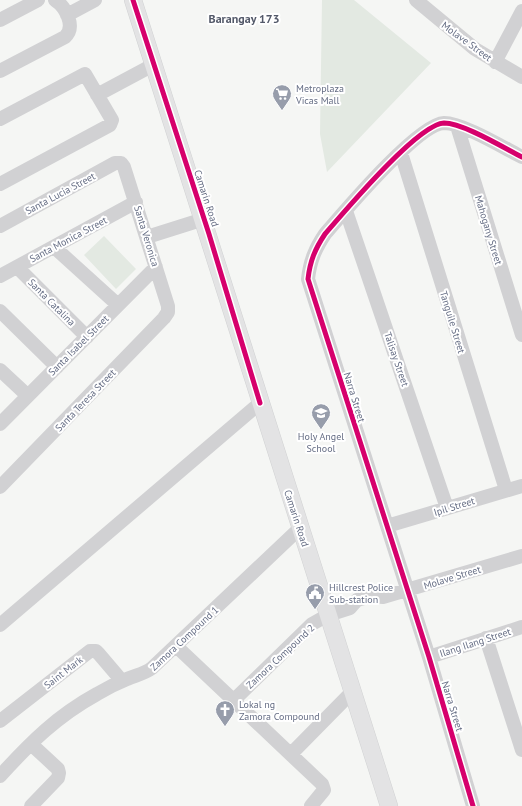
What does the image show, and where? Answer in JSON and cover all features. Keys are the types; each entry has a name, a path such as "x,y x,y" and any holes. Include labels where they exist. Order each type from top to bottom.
{"main road":[{"name":"Camarin Road","path":"133,0 155,64 260,403 389,806"}],"street":[{"path":"0,20 38,0"},
{"path":"0,71 66,37 71,30 64,5 95,0"},
{"name":"Molave Street","path":"416,0 454,33 495,62 522,77"},
{"path":"495,62 522,11"},
{"path":"97,95 155,64"},
{"path":"0,119 83,74 87,76 112,120 110,125 0,184"},
{"name":"Narra Street","path":"473,806 429,657 308,279 309,264 315,249 346,210 401,153 432,126 444,123 457,126 479,135 522,157"},
{"name":"Mahogany Street","path":"457,126 522,334"},
{"name":"Tanguile Street","path":"401,153 506,490"},
{"name":"Santa Lucia Street","path":"0,226 115,163 121,163"},
{"name":"Santa Veronica","path":"121,163 124,167 136,202 168,312"},
{"name":"Santa Monica Street","path":"0,276 136,202"},
{"name":"Talisay Street","path":"346,210 447,508"},
{"path":"147,237 204,219"},
{"path":"54,247 118,305"},
{"name":"Santa Catalina","path":"17,267 86,336"},
{"name":"Santa Isabel Street","path":"0,424 156,267"},
{"path":"0,311 57,367"},
{"name":"Santa Teresa Street","path":"0,486 164,318 168,312"},
{"path":"0,370 28,396"},
{"path":"0,625 260,403"},
{"name":"Ipil Street","path":"387,526 522,486"},
{"name":"Zamora Compound 1","path":"3,767 60,717 122,681 146,673 300,528"},
{"name":"Molave Street","path":"328,615 350,608 360,610 374,605 383,597 522,556"},
{"name":"Zamora Compound 2","path":"234,700 300,635 328,615"},
{"name":"Ilang Ilang Street","path":"429,657 522,627"},
{"path":"486,638 522,750"},
{"path":"176,646 324,786 322,793 311,806"},
{"name":"Saint Mark","path":"0,721 93,650 99,654 122,681"},
{"path":"290,754 352,691"},
{"path":"31,744 58,768 60,773 58,778 31,806"}],"shaded area":[{"path":"322,0 354,0 431,63 327,172 320,134"},
{"path":"104,236 136,269 116,289 84,255"}],"cycle path":[{"path":"133,0 209,234 260,403"},
{"path":"473,806 429,657 308,279 310,266 314,255 325,234 382,171 417,138 432,127 444,123 462,127 522,157"}],"place":[{"name":"Metroplaza Vicas Mall","path":"282,111"},
{"name":"Holy Angel School","path":"321,430"},
{"name":"Hillcrest Police Sub-station","path":"315,610"},
{"name":"Lokal ng Zamora Compound","path":"225,727"}],"district":[{"name":"Barangay 173","path":"244,19"}]}
